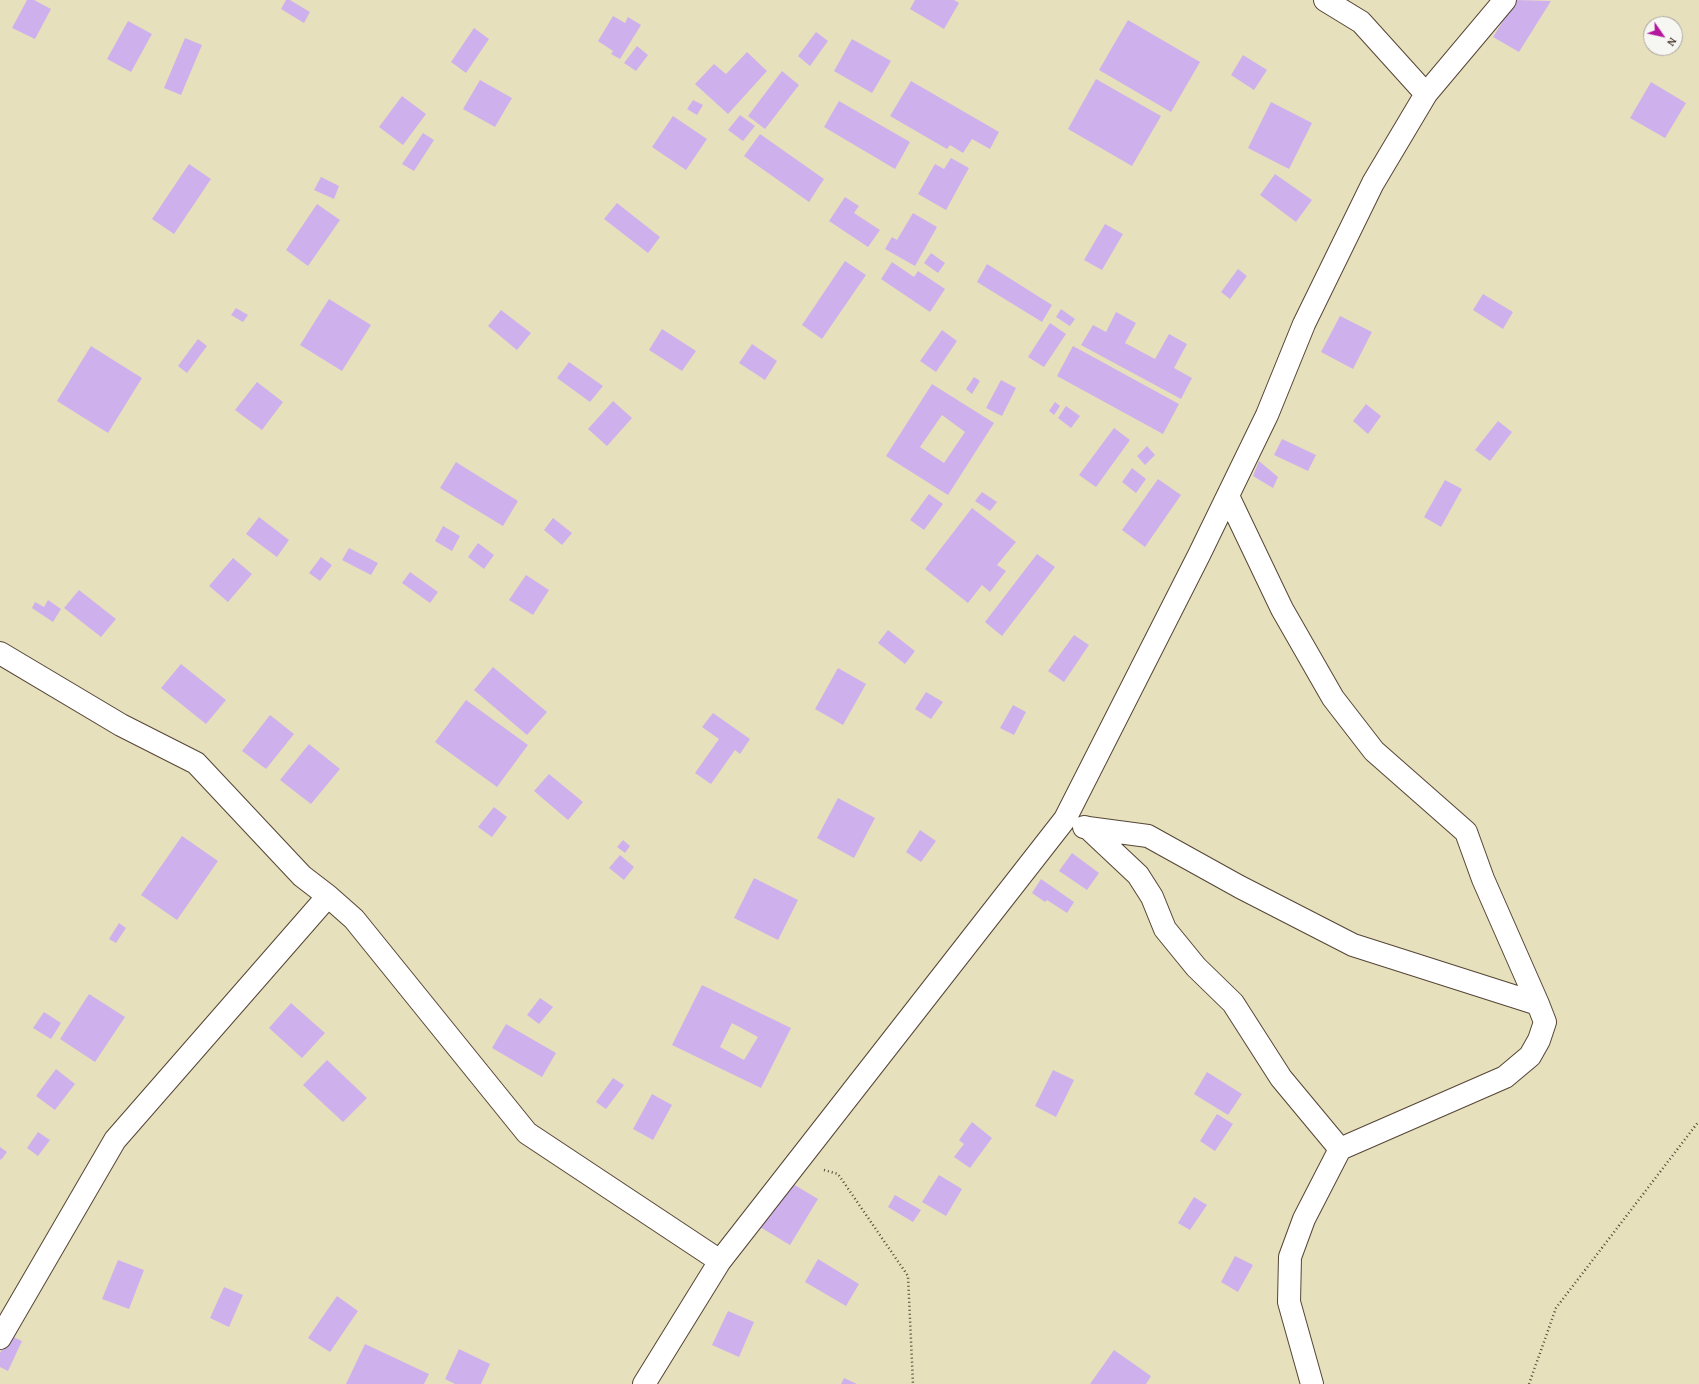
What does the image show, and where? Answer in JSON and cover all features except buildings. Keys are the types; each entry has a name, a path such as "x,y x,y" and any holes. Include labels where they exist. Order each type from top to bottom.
{"street":[{"path":"1325,0 1361,22 1426,94"},
{"path":"644,1384 720,1261 1065,819 1228,496 1267,415 1304,324 1373,182 1426,94 1506,0"},
{"path":"1228,496 1282,609 1333,698 1374,751 1466,832 1483,879 1545,1022 1539,1040 1530,1056 1505,1077 1340,1149 1304,1219 1290,1257 1289,1302 1312,1384"},
{"path":"0,653 121,724 196,763 302,876 354,919 527,1133 720,1261"},
{"path":"1065,819 1088,828 1148,836 1240,887 1353,945 1538,1004"},
{"path":"1088,828 1138,875 1152,897 1165,929 1196,967 1233,1003 1280,1078 1340,1149"},
{"path":"0,1338 115,1140 328,896"}],"path":[{"path":"1529,1384 1556,1308 1699,1121"},
{"path":"797,1162 838,1174 908,1276 913,1384"}]}
